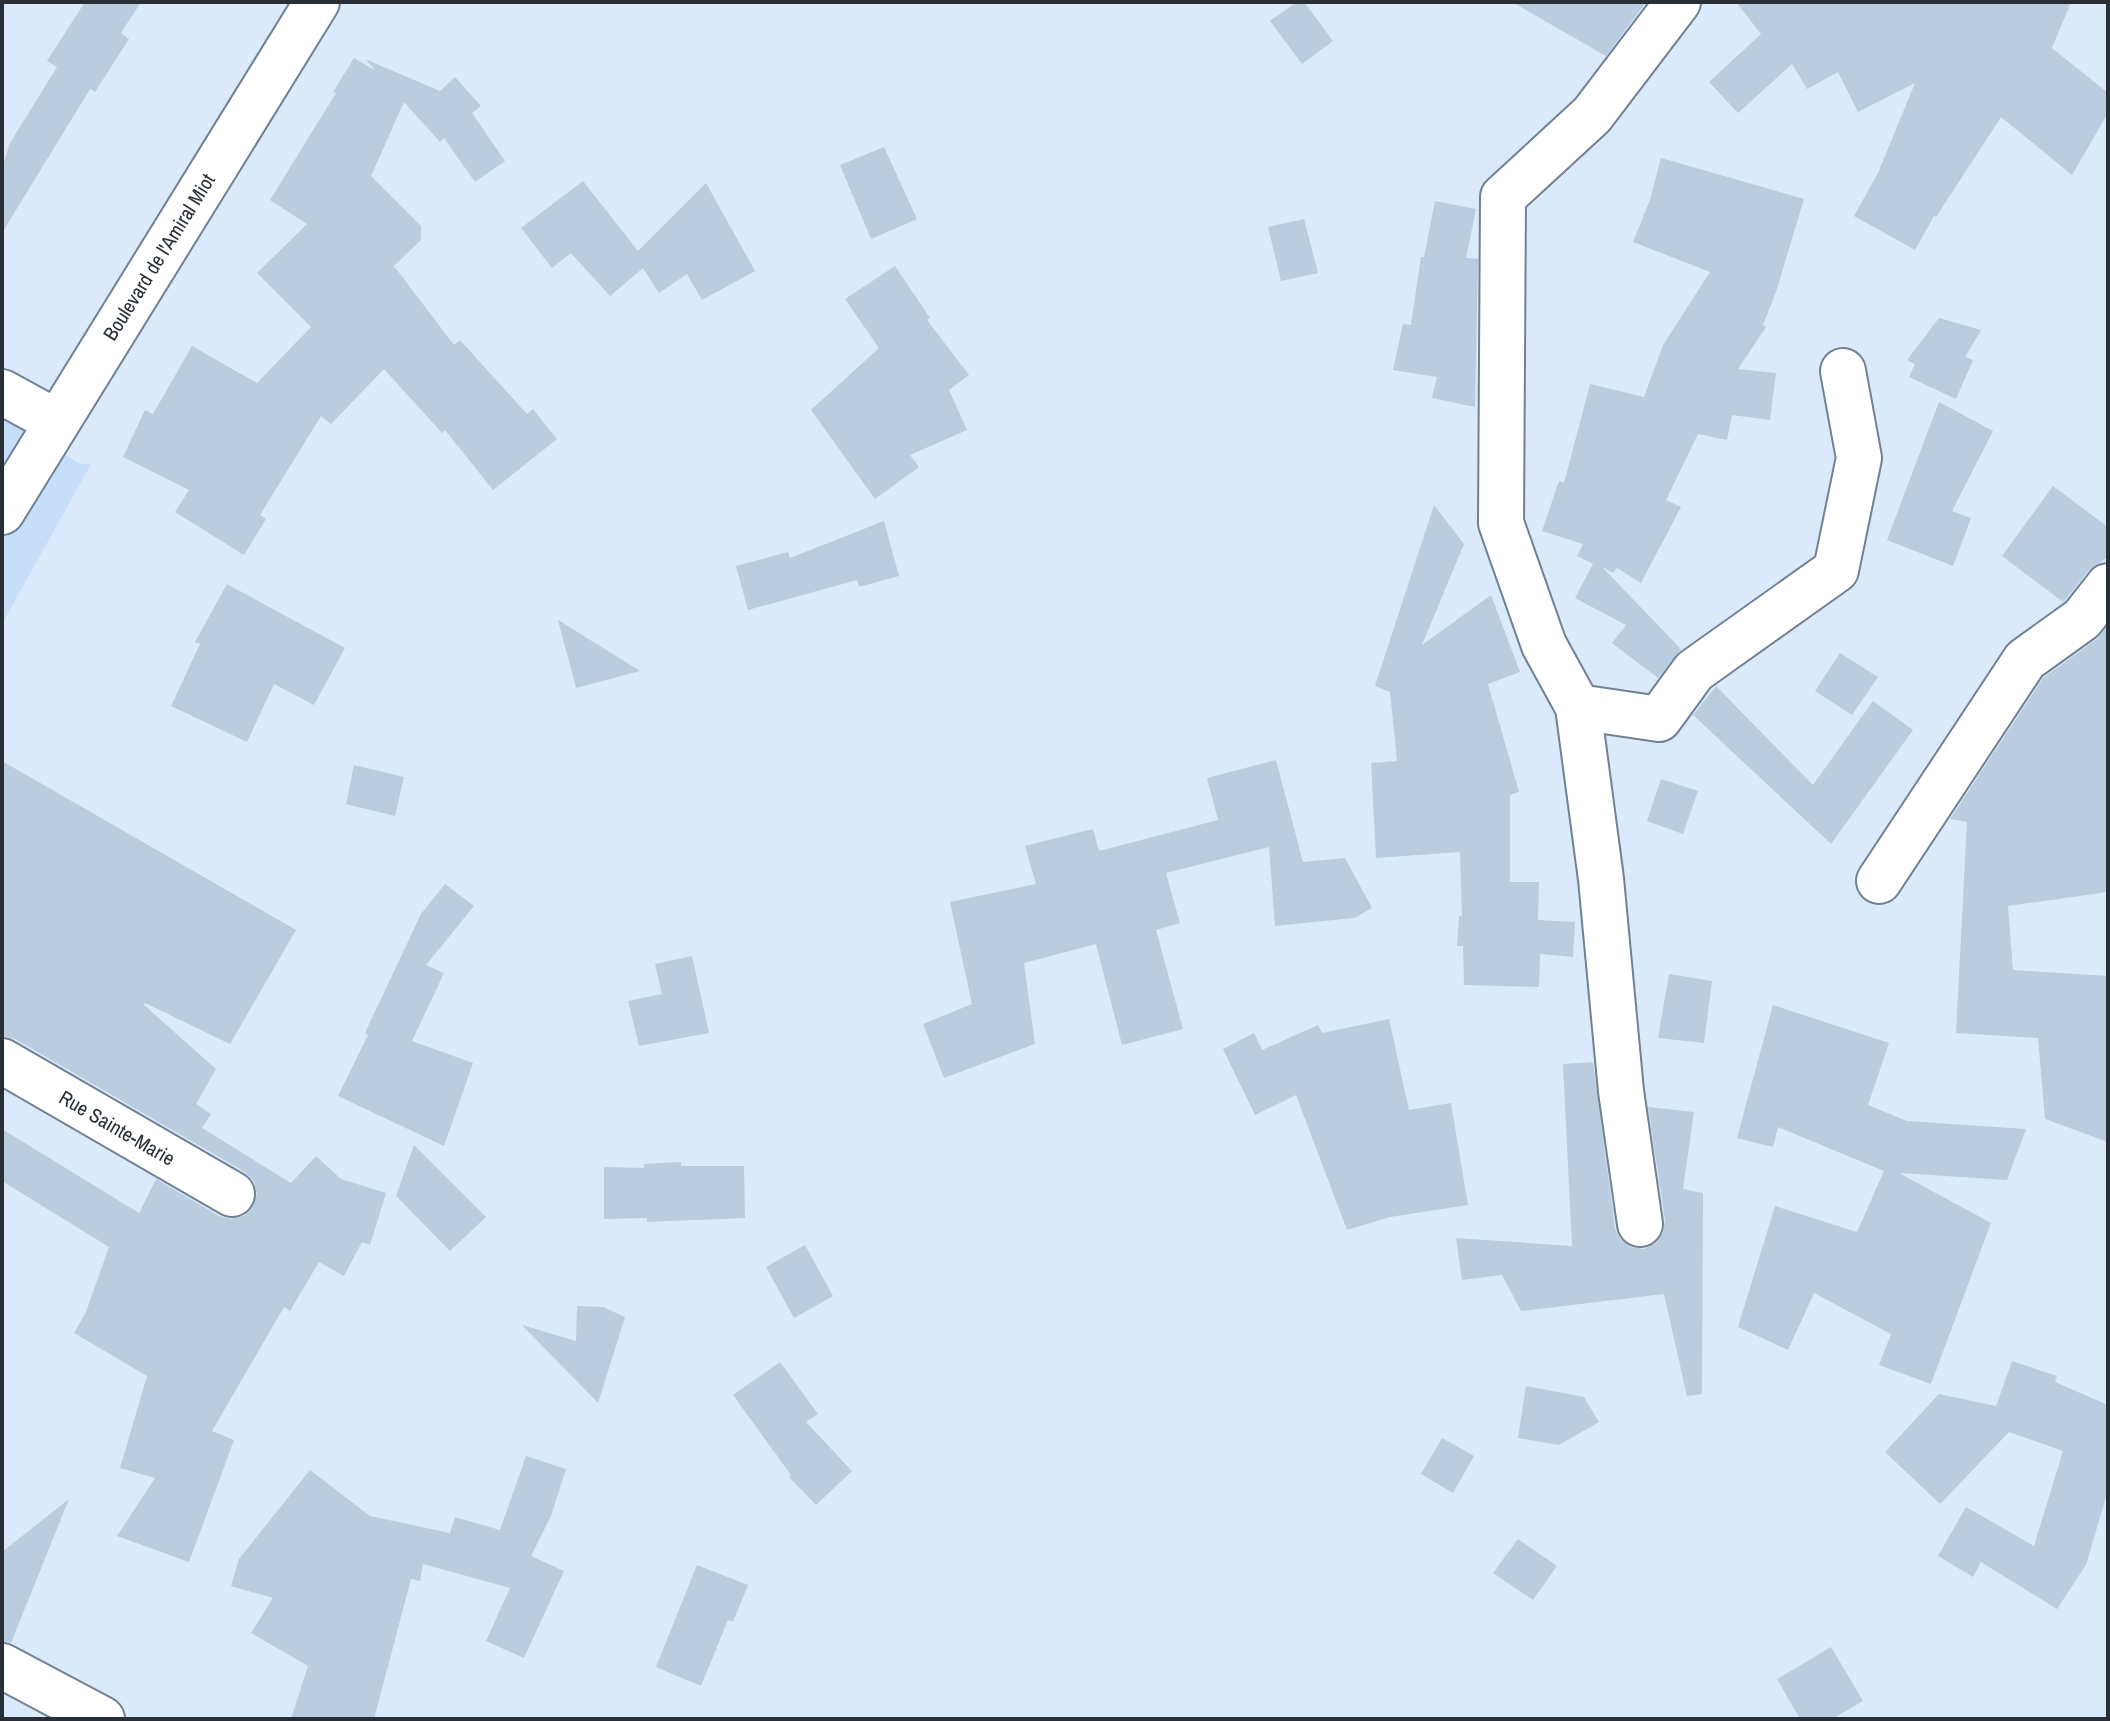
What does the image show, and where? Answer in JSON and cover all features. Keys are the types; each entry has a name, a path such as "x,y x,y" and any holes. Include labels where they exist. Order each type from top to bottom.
{"street":[{"name":"Boulevard de l'Amiral Miot","path":"2,512 317,2"},
{"path":"1640,1224 1621,1091 1601,879 1578,707 1544,645 1501,523 1503,197 1592,115 1678,2"},
{"path":"1578,707 1659,719 1694,671 1836,570 1859,458 1843,371"},
{"path":"2,392 57,422"},
{"path":"1879,881 2025,660 2082,619 2108,586"},
{"name":"Rue Sainte-Marie","path":"2,1061 232,1194"},
{"path":"2,1666 102,1719"}],"shaded area":[{"path":"2,414 80,464 91,464 2,624"}],"building":[{"path":"85,2 141,2 121,33 129,39 95,92 90,89 2,233 2,168 10,143 57,67 47,61"},
{"path":"1297,2 1304,2 1333,41 1302,64 1270,21"},
{"path":"1512,2 1646,2 1606,56"},
{"path":"1736,2 2071,2 2052,48 2108,93 2108,113 2072,175 2001,117 1934,216 1915,250 1854,216 1878,173 1915,83 1858,112 1838,72 1807,89 1792,64 1738,113 1709,82 1761,34"},
{"path":"354,58 376,71 365,59 440,91 455,77 481,106 472,113 505,161 475,182 444,138 440,142 404,102 371,176 421,226 421,240 394,266 454,345 460,340 527,414 533,409 557,439 493,490 445,430 442,433 384,369 331,424 321,416 260,515 266,519 244,555 175,512 189,490 123,457 145,410 153,414 192,346 257,383 311,327 257,273 307,224 270,200"},
{"path":"884,147 917,219 871,239 840,165"},
{"path":"1661,158 1804,199 1763,325 1766,327 1738,369 1776,373 1770,420 1732,415 1727,440 1698,434 1666,500 1681,507 1641,583 1617,568 1613,573 1602,567 1681,649 1658,678 1612,643 1626,625 1575,598 1593,564 1577,556 1583,544 1542,531 1559,481 1564,483 1590,384 1644,397 1663,345 1710,272 1633,242 1650,200"},
{"path":"583,181 638,251 706,183 755,271 702,300 687,274 659,293 643,268 610,296 571,253 552,268 521,228"},
{"path":"1435,201 1476,209 1466,258 1478,259 1475,407 1432,398 1437,377 1393,370 1403,324 1411,325 1421,257 1424,257"},
{"path":"1304,219 1318,273 1281,281 1268,227"},
{"path":"895,266 930,318 927,320 969,375 949,390 967,430 910,455 919,467 875,499 811,410 879,348 845,299"},
{"path":"1939,318 1981,330 1965,357 1973,360 1956,399 1909,377 1915,364 1907,360"},
{"path":"1939,402 1993,431 1952,511 1971,518 1953,566 1887,540"},
{"path":"2053,486 2108,527 2108,557 2088,571 2063,602 2002,556"},
{"path":"1434,505 1464,544 1422,645 1491,595 1520,672 1488,684 1519,792 1510,795 1510,882 1539,882 1538,920 1575,922 1573,957 1540,954 1539,987 1464,985 1463,946 1457,946 1459,916 1462,916 1460,852 1376,858 1371,763 1397,761 1390,692 1375,686"},
{"path":"884,521 899,576 859,587 857,580 748,610 736,566 788,552 790,558"},
{"path":"227,584 345,648 314,705 274,684 247,742 171,706 200,644 195,642"},
{"path":"558,620 640,671 576,688"},
{"path":"2108,626 2108,892 2008,906 2013,970 2108,976 2108,1142 2045,1119 2038,1038 1956,1033 1967,822 1950,819 2043,678 2097,639"},
{"path":"1840,653 1878,677 1852,715 1815,691"},
{"path":"1716,686 1813,785 1873,701 1913,730 1831,844 1693,715"},
{"path":"1276,760 1303,862 1345,858 1372,908 1354,918 1275,926 1269,847 1166,873 1180,923 1156,930 1183,1029 1122,1045 1096,944 1024,963 1035,1044 944,1078 923,1024 972,1004 950,902 1036,884 1025,846 1093,829 1099,851 1218,820 1207,778"},
{"path":"2,761 296,930 230,1044 144,1005 216,1069 196,1104 211,1114 202,1128 291,1183 316,1156 341,1179 386,1193 370,1245 362,1242 344,1276 319,1262 290,1311 284,1307 212,1431 234,1440 189,1562 117,1536 155,1478 120,1468 147,1376 74,1333 86,1312 109,1247 2,1181 2,1129 139,1213 156,1179 219,1216 231,1219 244,1216 253,1207 257,1193 253,1181 245,1172 15,1039 2,1036"},
{"path":"354,765 404,777 395,816 346,804"},
{"path":"1661,779 1698,791 1683,834 1647,821"},
{"path":"445,884 474,906 426,965 444,973 412,1041 473,1063 444,1146 338,1096 421,914"},
{"path":"692,956 709,1033 639,1046 628,1001 662,994 655,964"},
{"path":"1669,974 1712,981 1704,1043 1658,1038"},
{"path":"1773,1005 1889,1043 1868,1105 1907,1121 2026,1129 2007,1180 1899,1173 1991,1223 1931,1384 1879,1365 1891,1334 1814,1293 1788,1350 1738,1327 1775,1206 1857,1232 1884,1171 1778,1127 1773,1147 1737,1138"},
{"path":"1389,1019 1409,1110 1451,1103 1468,1205 1390,1217 1347,1230 1296,1095 1255,1115 1223,1049 1254,1033 1262,1050 1318,1025 1322,1033"},
{"path":"1593,1062 1615,1228 1620,1239 1630,1247 1644,1249 1656,1243 1663,1233 1665,1220 1648,1107 1694,1112 1683,1189 1703,1193 1702,1394 1687,1396 1664,1294 1521,1311 1502,1275 1462,1280 1456,1238 1572,1246 1563,1064"},
{"path":"414,1145 486,1217 450,1251 396,1196"},
{"path":"681,1162 681,1166 744,1166 745,1218 647,1222 647,1218 604,1219 604,1167 644,1168 644,1164"},
{"path":"805,1245 833,1296 794,1318 766,1267"},
{"path":"577,1306 603,1307 625,1317 598,1403 522,1325 576,1341"},
{"path":"2012,1361 2057,1376 2055,1382 2108,1405 2108,1490 2086,1565 2057,1609 1981,1562 1973,1577 1938,1556 1966,1507 2034,1546 2063,1451 2009,1432 1940,1504 1885,1452 1939,1394 1996,1406"},
{"path":"780,1362 818,1414 806,1422 852,1471 816,1505 789,1477 791,1475 733,1395"},
{"path":"1526,1386 1584,1397 1599,1422 1559,1445 1518,1438"},
{"path":"1442,1438 1474,1456 1453,1493 1421,1474"},
{"path":"526,1456 566,1469 551,1516 531,1556 564,1571 524,1658 486,1641 510,1588 423,1564 420,1581 411,1579 374,1719 291,1719 308,1666 251,1633 273,1598 231,1586 239,1559 310,1470 370,1516 450,1533 455,1517 500,1530"},
{"path":"69,1499 11,1643 2,1641 2,1552"},
{"path":"1518,1539 1557,1566 1533,1600 1493,1573"},
{"path":"697,1565 748,1585 733,1622 728,1620 701,1686 656,1667"},
{"path":"1831,1647 1863,1701 1832,1719 1800,1719 1777,1679"}]}
